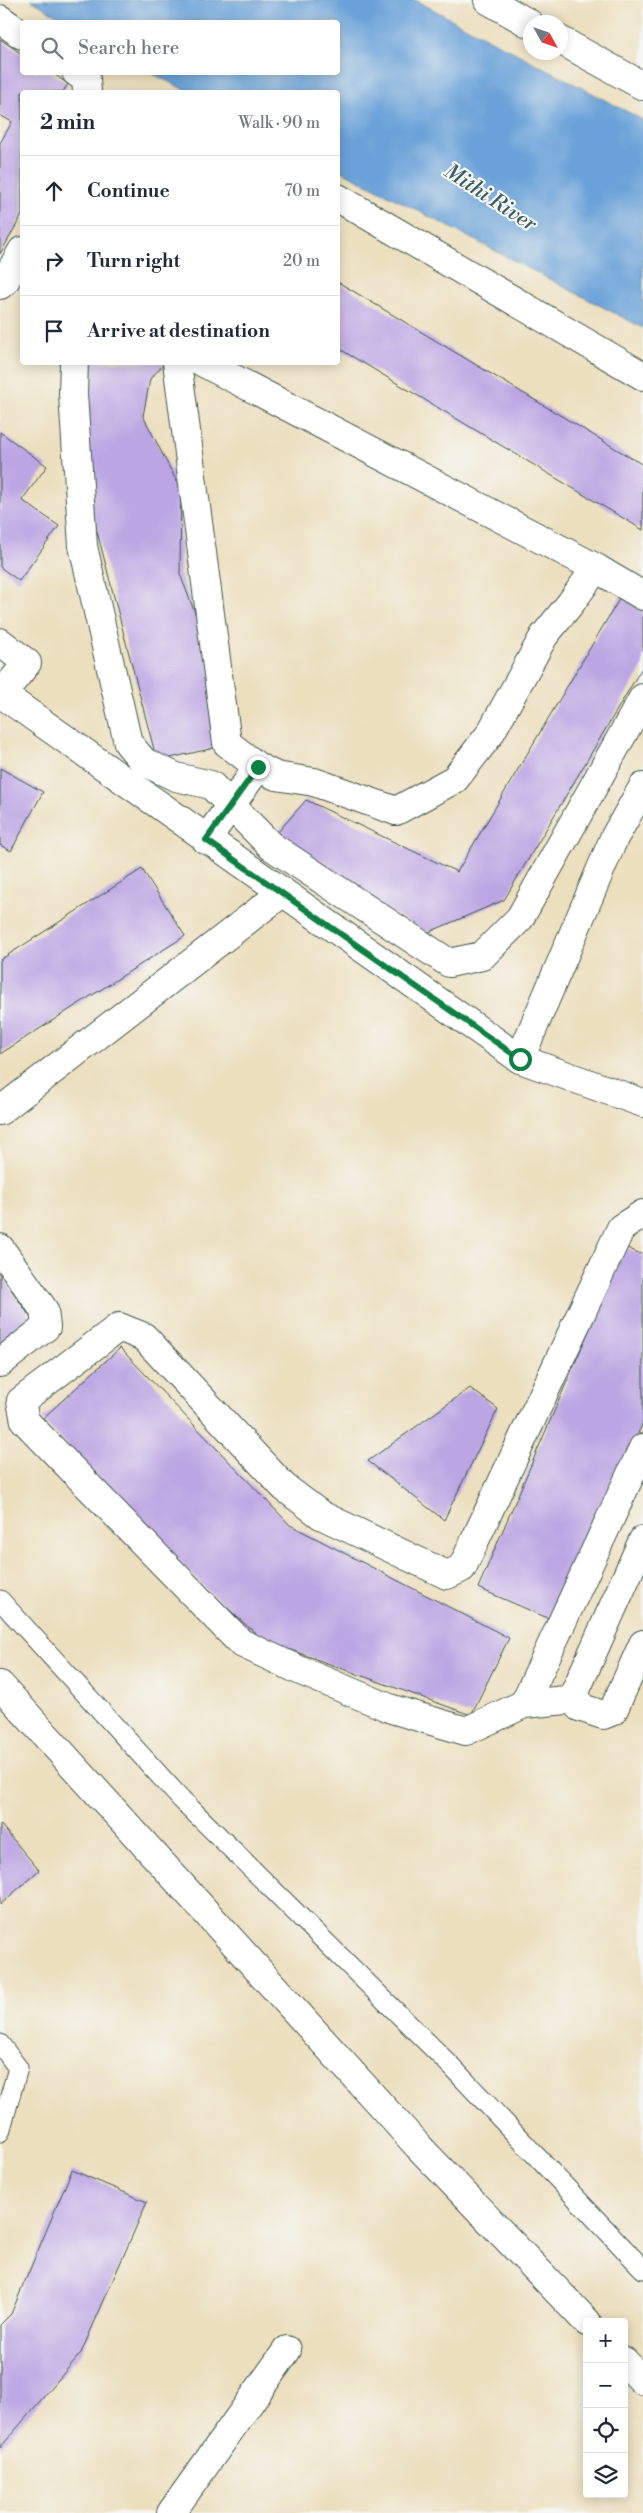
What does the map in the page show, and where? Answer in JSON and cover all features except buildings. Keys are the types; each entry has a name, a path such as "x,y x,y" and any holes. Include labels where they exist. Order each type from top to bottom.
{"street":[{"path":"488,0 523,20"},
{"path":"0,19 20,34"},
{"path":"568,44 643,86"},
{"path":"80,75 86,79 87,90"},
{"path":"340,199 643,376"},
{"path":"0,285 5,282 20,255"},
{"path":"74,365 73,394 83,546 128,743 144,762 176,777 210,785 271,846 449,963 482,956 520,918 643,698"},
{"path":"177,365 227,743 258,767 276,776 314,782 396,811 455,779 490,734 544,636 596,568"},
{"path":"208,365 596,568 643,596"},
{"path":"0,642 28,663 1,694 520,1059 643,1103"},
{"path":"206,840 258,767"},
{"path":"520,1059 614,838 643,786"},
{"path":"0,1111 282,893"},
{"path":"577,1699 524,1704 466,1731 392,1709 301,1671 241,1643 25,1421 21,1401 119,1327 144,1337 284,1487 321,1515 447,1575 462,1568 621,1228 643,1214"},
{"path":"0,1248 44,1310 46,1327 0,1363"},
{"path":"524,1704 643,1448"},
{"path":"643,1540 575,1692 579,1707 603,1715 613,1711 643,1644"},
{"path":"0,1685 417,2145 583,2318"},
{"path":"172,2513 287,2350"},
{"path":"626,2363 643,2381"}],"lane":[{"path":"0,1600 181,1799 452,2067 643,2269"},
{"path":"0,2044 18,2068 0,2132"}],"water":[{"name":"Mithi River","path":"31,0 415,0 523,57 523,60 529,60 643,120 643,328 340,170 340,90 185,90 155,75 340,75 340,20 65,20"}],"route":[{"path":"258,767 206,840 520,1059"}]}
